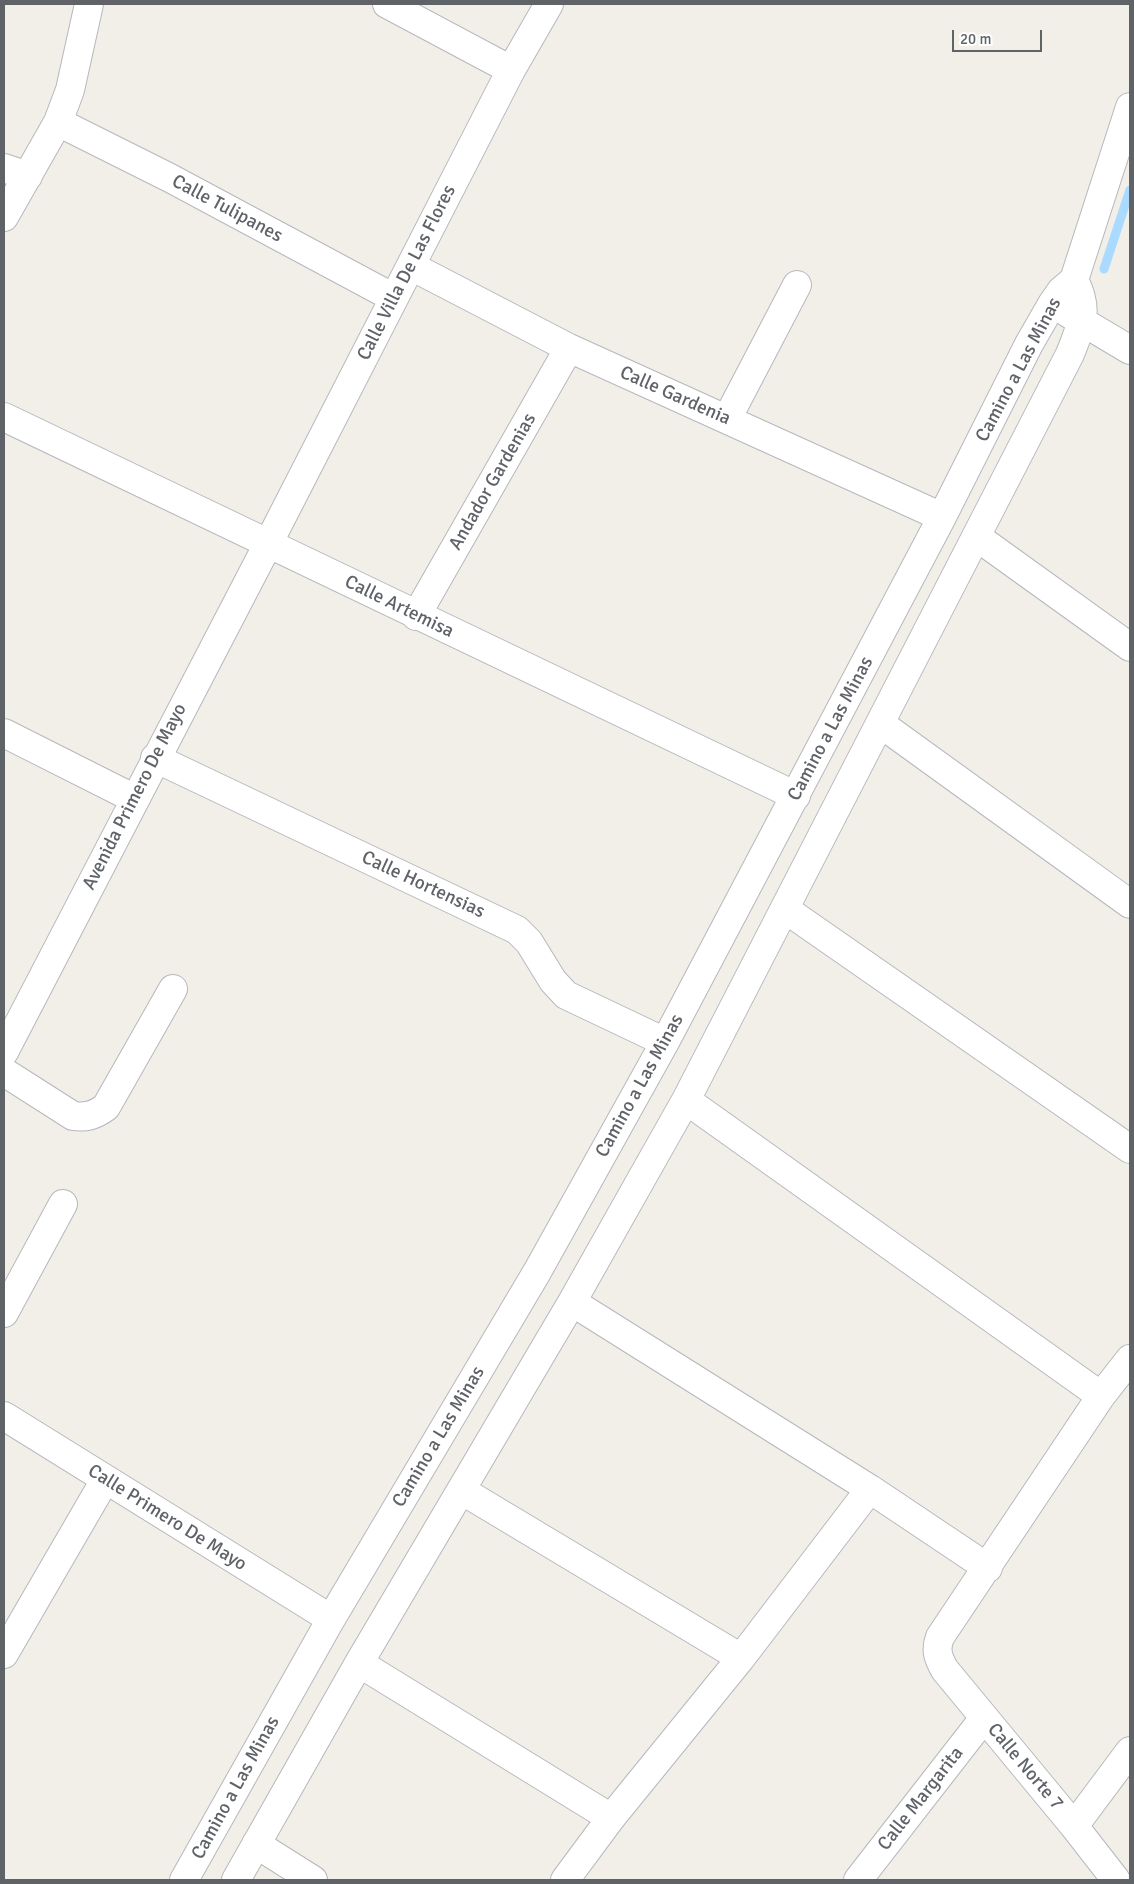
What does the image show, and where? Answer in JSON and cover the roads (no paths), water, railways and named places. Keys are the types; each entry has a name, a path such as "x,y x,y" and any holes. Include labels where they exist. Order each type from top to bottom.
{"street":[{"path":"4,217 16,172 58,122 70,90 89,4"},
{"path":"387,4 511,70"},
{"name":"Calle Villa De Las Flores","path":"268,544 511,70 549,4"},
{"name":"Camino a Las Minas","path":"184,1880 331,1619 537,1272 665,1042 942,517 1029,344 1061,291 1074,280 1130,107"},
{"name":"Calle Tulipanes","path":"58,122 170,178 394,298"},
{"name":"Calle Gardenia","path":"411,266 569,348 942,517"},
{"name":"Camino a Las Minas","path":"236,1880 359,1663 572,1302 686,1100 1066,363 1083,322 1084,306 1080,291 1074,280"},
{"path":"727,419 797,285"},
{"path":"1052,304 1130,350"},
{"name":"Andador Gardenias","path":"416,616 569,348"},
{"name":"Calle Artemisa","path":"4,417 416,616 796,796"},
{"path":"976,537 1130,647"},
{"name":"Avenida Primero De Mayo","path":"4,1052 155,758 268,544"},
{"path":"881,724 1130,904"},
{"path":"4,734 135,799"},
{"name":"Calle Hortensias","path":"155,758 517,930 529,942 552,981 566,994 665,1042"},
{"path":"785,909 1130,1149"},
{"path":"4,1072 73,1116 82,1117 98,1112 106,1107 173,989"},
{"path":"686,1100 1101,1396"},
{"path":"4,1313 63,1204"},
{"path":"572,1302 870,1489 988,1568 1101,1396 1130,1359"},
{"name":"Calle Primero De Mayo","path":"4,1416 331,1619"},
{"path":"4,1654 105,1480"},
{"path":"565,1880 611,1818 741,1658 870,1489"},
{"path":"461,1490 741,1658"},
{"name":"Calle Norte 7","path":"988,1568 940,1637 937,1653 945,1670 1074,1826 1116,1880"},
{"path":"359,1663 611,1818"},
{"name":"Calle Margarita","path":"858,1880 984,1718"},
{"path":"1074,1826 1130,1751"},
{"path":"256,1844 314,1880"}],"waterway":[{"path":"1104,269 1130,190"}]}
